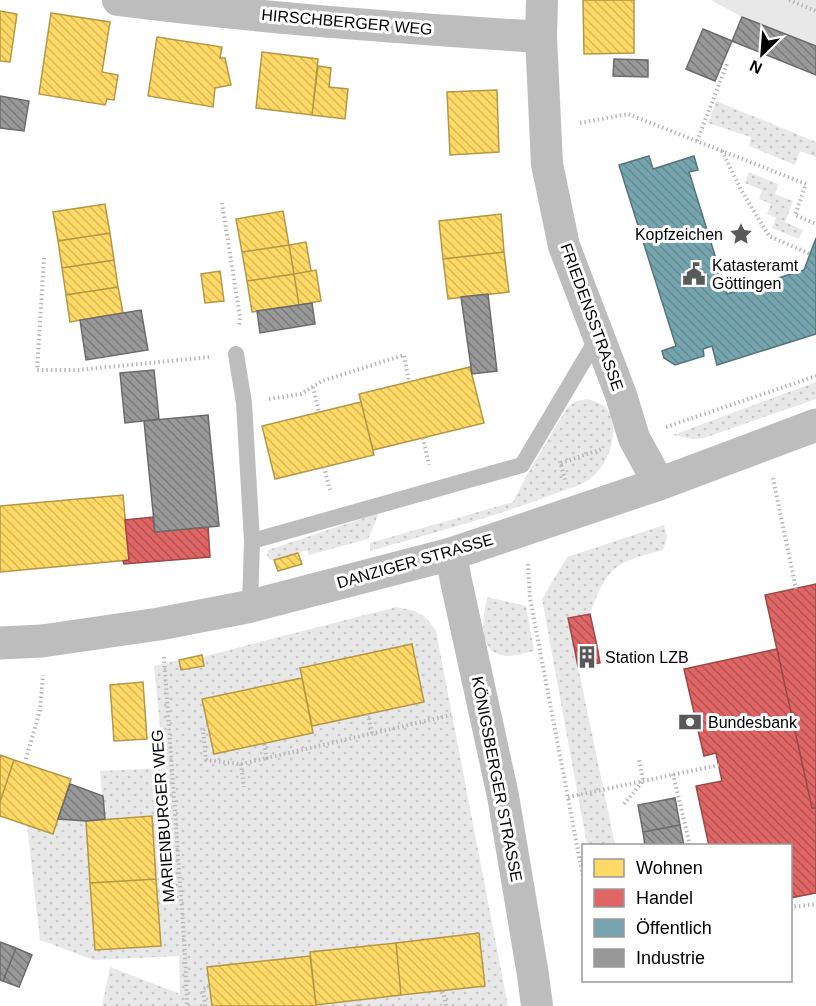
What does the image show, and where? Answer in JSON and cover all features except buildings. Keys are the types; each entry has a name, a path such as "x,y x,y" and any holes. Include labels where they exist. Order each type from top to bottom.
{"street":[{"name":"HIRSCHBERGER WEG","path":"118,0 360,25 542,37"},
{"name":"FRIEDENSSTRASSE","path":"542,0 547,164 564,246 621,395 634,438 659,484"},
{"name":"DANZIGER STRASSE","path":"0,643 42,641 159,624 250,606 451,554 659,484 816,425"},
{"name":"KÖNIGSBERGER STRASSE","path":"451,554 503,796 537,1006"}],"lane":[{"path":"252,541 522,465 598,337"},
{"path":"236,354 244,403 252,541 250,606"}],"path":[{"path":"789,0 816,11"},
{"path":"697,141 727,64"},
{"path":"546,129 628,114 806,184 795,215 816,224"},
{"path":"722,151 741,190 768,236 810,254"},
{"path":"44,258 37,370 77,370 236,354 240,317 222,203"},
{"path":"244,403 301,394 322,381 404,355 409,382"},
{"path":"561,463 816,376"},
{"path":"313,387 319,412"},
{"path":"538,436 561,463 571,513"},
{"path":"766,443 796,588"},
{"path":"525,528 530,598 582,871"},
{"name":"MARIENBURGER WEG","path":"159,624 184,930 187,1006"},
{"path":"26,759 40,710 43,686 42,641"},
{"path":"208,726 203,730 206,760 240,764 484,707"},
{"path":"368,714 372,733"},
{"path":"264,744 267,758"},
{"path":"624,804 643,781 639,759"},
{"path":"240,764 244,787"},
{"path":"568,797 718,765"},
{"path":"673,774 690,844"},
{"path":"792,907 816,904"},
{"path":"205,1006 203,989 209,986"},
{"path":"443,991 446,1006"},
{"path":"359,1000 360,1006"}],"shaded area":[{"path":"711,0 816,0 816,46 742,17"},
{"path":"716,101 816,142 816,157 800,151 795,165 749,146 751,137 708,123"},
{"path":"749,172 778,184 775,194 793,201 785,222 803,230 799,239 772,228 776,218 767,214 771,204 759,199 762,190 745,183"},
{"path":"816,382 816,399 704,438 693,439 673,435"},
{"path":"586,399 605,407 613,425 612,440 605,461 588,481 509,510 370,551 370,543 513,502 566,410 574,402"},
{"path":"379,513 368,539 309,555 307,550 270,560 267,555 268,550"},
{"path":"664,525 667,538 663,550 634,559 615,569 602,585 590,614 568,618 615,844 587,844 542,599 567,557"},
{"path":"487,597 526,606 534,651 506,656 490,648 486,642 483,624"},
{"path":"396,607 419,613 436,631 508,1006 102,1006 110,967 180,994 179,956 94,960 40,940 27,825 53,834 58,819 86,821 104,819 100,771 164,768 154,666 179,660 181,670 203,666 202,657"}],"place":[{"name":"Kopfzeichen","path":"741,234"},
{"name":"Katasteramt Göttingen","path":"694,274"},
{"name":"Station LZB","path":"587,657"},
{"name":"Bundesbank","path":"690,722"}]}
